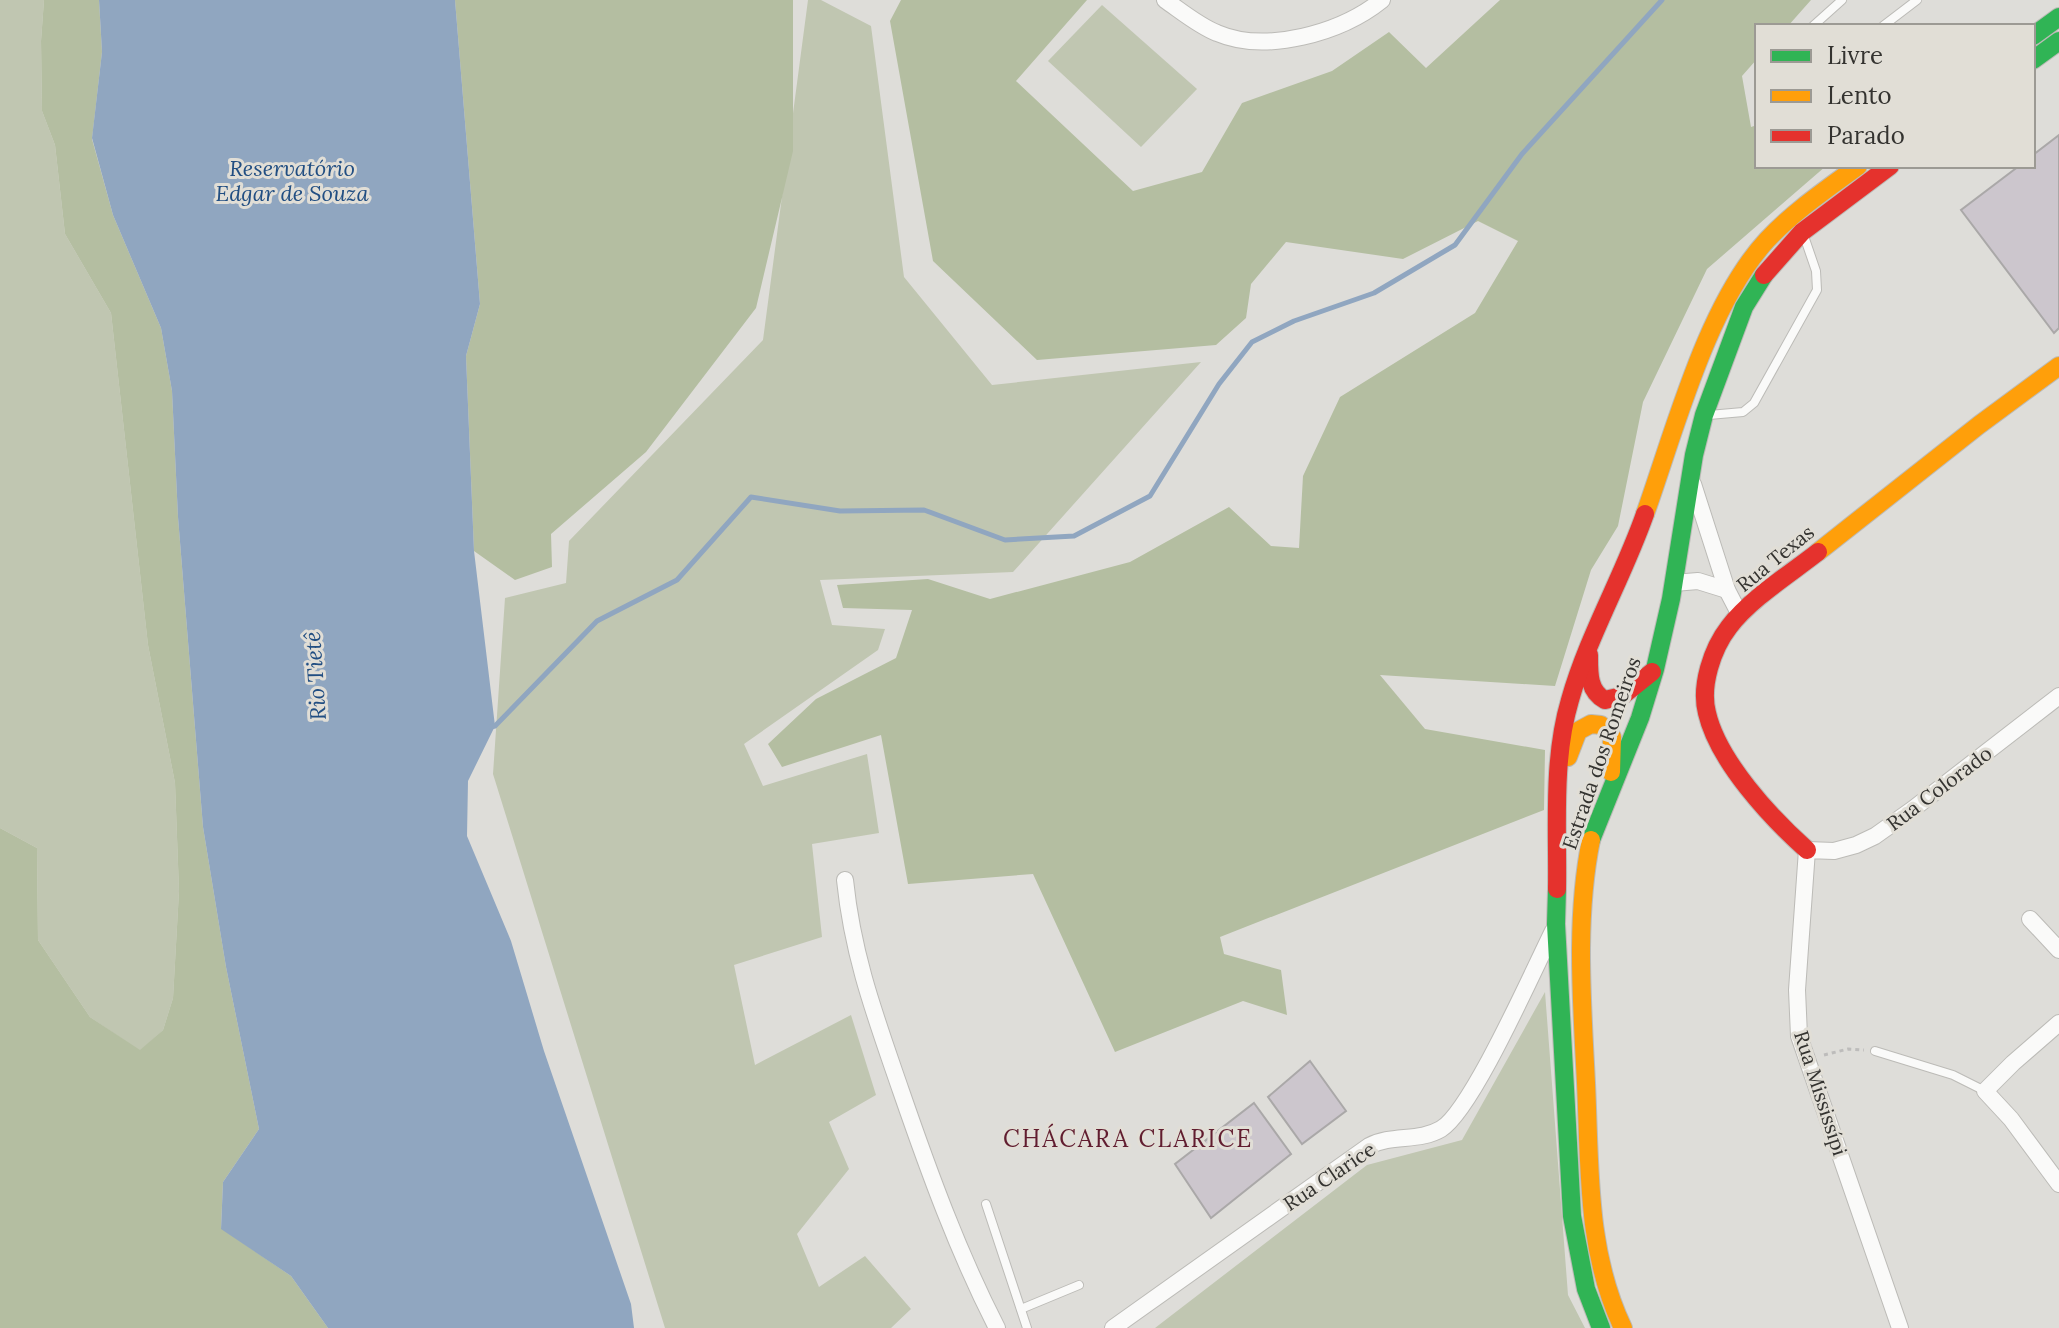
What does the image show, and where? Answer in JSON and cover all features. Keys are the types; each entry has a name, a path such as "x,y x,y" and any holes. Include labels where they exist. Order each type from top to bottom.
{"main road":[{"path":"2035,35 2059,17"},
{"path":"2035,59 2059,41"},
{"name":"Estrada dos Romeiros","path":"1601,1328 1586,1289 1572,1216 1556,924 1560,757 1569,702 1589,647 1634,546 1698,365 1727,296 1767,240 1799,210 1855,168"},
{"name":"Estrada dos Romeiros","path":"1623,1328 1604,1282 1595,1248 1581,990 1584,876 1593,832 1640,718 1655,669 1704,415 1744,307 1762,277 1802,232 1887,168"},
{"name":"Rua Texas","path":"1807,850 1786,831 1721,749 1708,720 1704,699 1725,633 1740,615 2008,401 2059,366"},
{"path":"1589,647 1592,689 1606,700 1628,695 1655,669"},
{"path":"1560,783 1578,731 1591,724 1601,725 1612,737 1610,786"}],"street":[{"path":"1166,0 1215,32 1256,43 1310,35 1382,0"},
{"path":"1691,478 1727,590 1740,615"},
{"path":"1674,583 1702,582 1727,590"},
{"name":"Rua Colorado","path":"1807,850 1834,851 1875,836 2059,696"},
{"name":"Rua Mississípi","path":"1807,850 1797,990 1799,1036 1900,1328"},
{"path":"845,880 849,920 862,976 943,1209 997,1328"},
{"path":"2030,919 2059,950"},
{"name":"Rua Clarice","path":"1113,1328 1369,1146 1391,1138 1428,1135 1452,1121 1475,1086 1556,924"},
{"path":"2059,1023 1985,1091 2011,1119 2059,1184"}],"lane":[{"path":"1815,24 1842,0"},
{"path":"1886,24 1917,0"},
{"path":"1704,415 1749,409 1817,290 1816,271 1802,232"},
{"path":"1875,1051 1953,1075 1985,1091"},
{"path":"986,1204 1027,1328"},
{"path":"1021,1309 1079,1285"}],"path":[{"path":"1806,1058 1848,1049 1875,1051"}],"green space":[{"path":"0,0 44,0 42,111 55,145 65,234 111,313 148,645 175,783 179,891 173,998 163,1030 140,1051 90,1017 38,940 37,848 0,828"},
{"path":"44,0 99,0 102,52 92,139 113,215 161,328 172,391 178,517 203,827 226,967 259,1129 223,1182 221,1228 291,1276 328,1328 0,1328 0,828 37,848 38,940 90,1017 140,1050 163,1030 173,998 179,891 175,783 148,645 111,313 65,234 55,145 42,111"},
{"path":"455,0 793,0 793,151 756,308 646,452 551,534 552,567 515,580 474,551 466,356 480,304"},
{"path":"808,0 821,0 871,26 904,277 992,385 1201,362 1013,572 820,580 832,625 885,629 878,650 744,744 763,786 867,754 879,833 812,844 822,937 734,965 755,1065 851,1015 876,1095 829,1122 849,1169 797,1234 819,1287 865,1256 911,1309 891,1328 665,1328 493,774 505,598 566,583 569,541 763,340"},
{"path":"901,0 1087,0 1016,81 1133,191 1202,172 1242,103 1332,71 1389,32 1426,68 1500,0 1811,0 1790,24 1755,24 1755,61 1742,76 1751,127 1755,126 1755,168 1824,168 1707,269 1643,402 1618,526 1591,570 1555,686 1380,675 1425,729 1545,750 1544,810 1220,937 1224,954 1281,970 1287,1015 1243,1001 1115,1052 1033,874 908,884 881,735 782,767 768,744 816,699 896,658 912,610 843,608 837,585 928,579 990,599 1130,562 1229,507 1271,546 1299,548 1303,476 1340,397 1475,313 1518,241 1478,221 1403,259 1286,242 1251,284 1246,318 1216,345 1037,360 933,261 890,21"},
{"path":"1102,5 1197,89 1141,147 1048,61"},
{"path":"1545,992 1568,1295 1585,1328 1155,1328 1367,1165 1462,1140"}],"water":[{"name":"Reservatório Edgar de Souza","path":"99,0 455,0 480,304 466,356 474,551 495,726 468,781 467,836 511,941 544,1051 631,1304 634,1328 328,1328 291,1276 221,1229 223,1182 259,1129 226,967 203,827 178,517 172,391 161,328 113,215 92,138 102,52"}],"building":[{"path":"2059,135 2059,328 2054,333 1961,210 2016,168 2035,168 2035,153"},
{"path":"1310,1061 1346,1111 1302,1144 1268,1097"},
{"path":"1254,1103 1291,1154 1211,1218 1175,1164"}],"waterway":[{"path":"491,727 597,621 677,580 751,497 840,511 924,510 1005,540 1074,536 1150,496 1219,384 1252,342 1294,321 1374,293 1455,245 1522,154 1662,0"}],"traffic: fast":[{"path":"2035,35 2059,17"},
{"path":"2035,59 2059,41"},
{"path":"1591,840 1640,718 1655,669 1671,599 1694,455 1704,415 1744,307 1764,275"},
{"path":"1557,889 1556,924 1572,1216 1586,1289 1601,1328"}],"traffic: slow":[{"path":"1645,514 1695,370 1727,298 1767,240 1788,219 1855,168"},
{"path":"1818,552 2059,366"},
{"path":"1568,757 1578,731 1591,724 1601,725 1612,737 1611,772"},
{"path":"1591,840 1583,900 1581,961 1592,1208 1602,1269 1623,1328"}],"traffic: jam":[{"path":"1764,275 1802,232 1887,168"},
{"path":"1557,889 1557,794 1564,723 1577,676 1645,514"},
{"path":"1807,850 1762,805 1734,769 1713,731 1705,691 1717,646 1729,627 1759,597 1818,552"},
{"path":"1589,655 1592,686 1605,700 1622,696 1652,672"}],"district":[{"name":"CHÁCARA CLARICE","path":"1128,1138"}],"water label":[{"name":"Rio Tietê","path":"315,676"}]}
